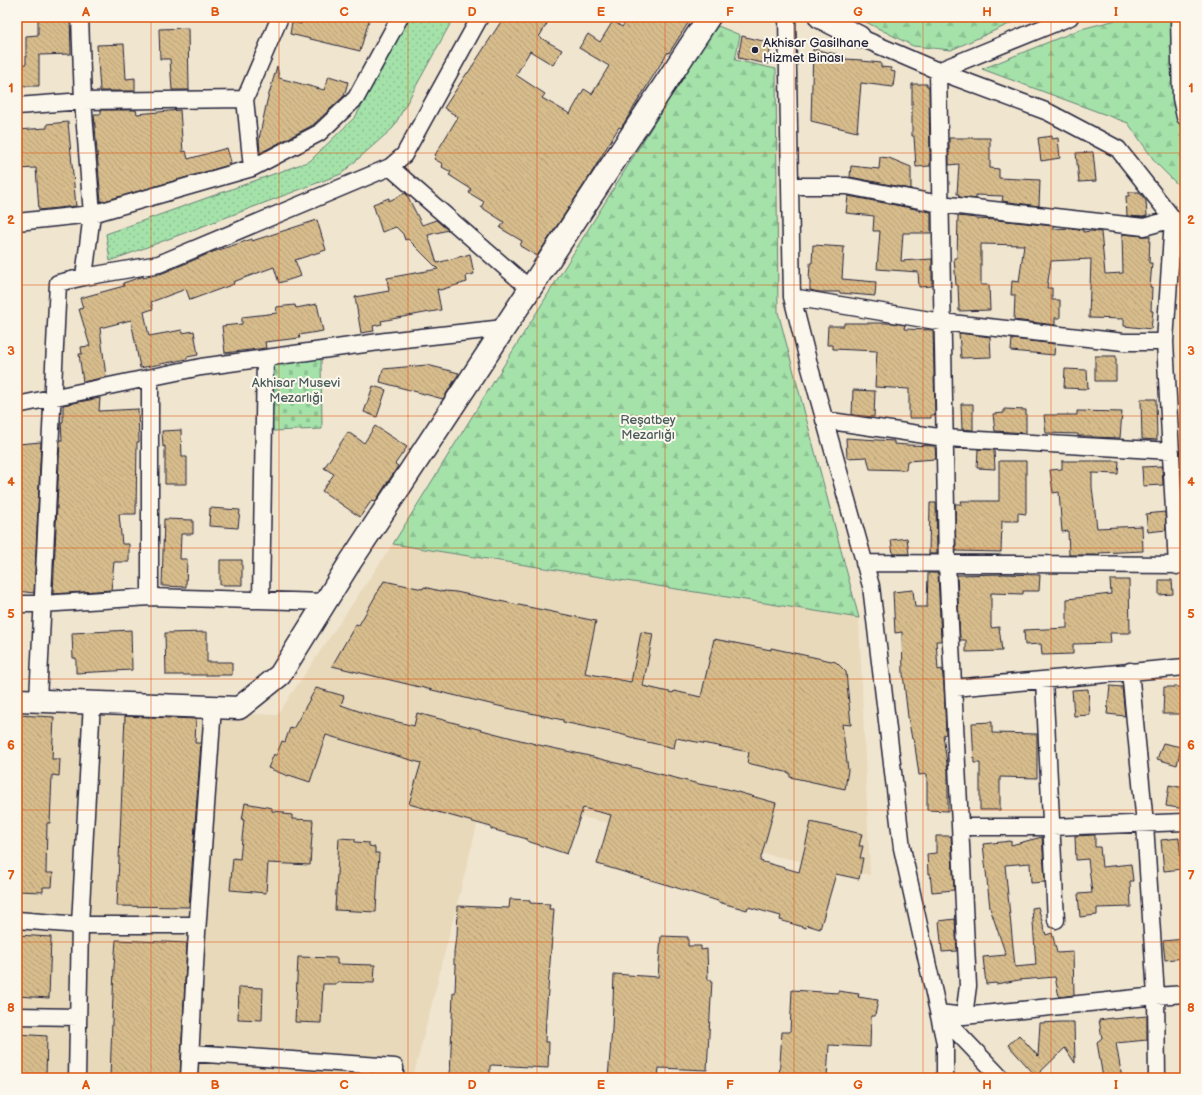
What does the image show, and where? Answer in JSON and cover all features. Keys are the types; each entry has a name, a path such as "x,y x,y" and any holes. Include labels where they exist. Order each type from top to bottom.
{"street":[{"path":"80,17 83,101 92,214 84,277"},
{"path":"252,168 244,99 280,17"},
{"path":"17,222 92,214 252,168 320,133 356,98 400,17"},
{"path":"480,17 404,154 390,167 159,264 84,277 58,284 42,604 27,700 239,708 280,675 349,564 709,17"},
{"path":"696,36 722,17"},
{"path":"787,17 792,298 824,420 871,586 902,848 945,1043 945,1078"},
{"path":"820,17 859,37 938,71 1048,112 1118,149 1185,234"},
{"path":"838,17 859,37"},
{"path":"938,71 1070,17"},
{"path":"1179,17 1181,98 1185,117"},
{"path":"938,71 947,564 968,986 964,1016"},
{"path":"17,106 83,101 244,99"},
{"path":"390,167 530,289"},
{"path":"790,186 847,186 940,204 1144,227 1173,219"},
{"path":"864,563 1181,566 1171,451 1165,342 1173,219"},
{"path":"792,298 942,322 1124,342 1165,342"},
{"path":"17,405 201,367 386,341 504,328"},
{"path":"261,600 265,358"},
{"path":"150,378 150,596"},
{"path":"824,420 945,438 1171,451"},
{"path":"17,604 42,604 150,596 325,602"},
{"path":"953,688 1185,667"},
{"path":"1130,672 1145,824 1156,996 1157,1078"},
{"path":"1044,680 1056,920"},
{"path":"77,1078 80,925 92,702"},
{"path":"189,1078 197,925 213,707"},
{"path":"960,827 1185,822"},
{"path":"17,920 80,925 197,925"},
{"path":"939,1013 964,1016 1185,994"},
{"path":"939,1013 1001,1078"},
{"path":"17,1016 78,1017"},
{"path":"191,1053 396,1067 395,1078"}],"shaded area":[{"path":"393,544 859,618 870,875 484,798 413,1078 17,1078 17,705 277,715"}],"green space":[{"path":"409,17 454,17 393,128 341,174 110,261 106,234 310,161 356,116"},
{"path":"856,17 1025,17 951,50 913,46"},
{"path":"1128,17 1173,17 1179,106 1185,164 1185,192 1156,163 1128,123 982,69 1081,29"},
{"name":"Reşatbey Mezarlığı","path":"718,26 740,35 735,60 776,69 778,312 859,618 393,544 702,46"},
{"name":"Akhisar Musevi Mezarlığı","path":"321,358 322,429 273,431 269,365"}],"building":[{"path":"38,17 70,17 71,54 39,55 39,86 17,86 17,65 26,64 26,36 38,35"},
{"path":"302,17 370,17 360,51 290,34 292,22 301,24"},
{"path":"504,17 551,17 539,37 562,50 553,65 530,51 516,75 545,94 542,98 570,114 584,89 592,94 609,66 579,48 588,34 600,42 613,21 622,27 629,17 692,17 669,53 668,52 621,128 619,127 589,177 537,256 520,246 522,241 500,228 504,222 481,207 484,202 469,193 471,189 449,175 451,172 442,167 443,164 434,159 458,117 444,108"},
{"path":"188,28 189,90 172,90 170,59 160,59 159,29"},
{"name":"Akhisar Gasilhane Hizmet Binası","path":"742,36 771,43 768,64 738,58"},
{"path":"124,44 126,79 135,78 135,91 100,91 97,45"},
{"path":"813,49 845,56 845,59 881,63 881,67 891,68 891,71 895,72 893,87 861,83 857,132 811,121"},
{"path":"277,66 279,78 324,90 329,76 348,82 344,96 313,125 260,153 259,139 267,101"},
{"path":"912,84 927,84 927,86 929,86 930,166 916,167 914,136 912,136"},
{"path":"101,110 136,110 137,114 180,110 183,152 186,151 188,159 227,148 231,162 228,163 229,165 101,202 94,114 101,114"},
{"path":"68,122 76,206 39,210 36,168 18,169 17,130 47,128 47,124"},
{"path":"1052,136 1052,139 1058,138 1060,158 1041,161 1038,138"},
{"path":"949,138 990,138 990,168 999,169 999,178 1040,180 1039,206 1002,201 1003,196 976,195 976,199 959,197 959,194 957,194 959,164 949,165"},
{"path":"1093,152 1096,181 1079,182 1076,153"},
{"path":"880,157 889,158 911,167 911,189 850,177 851,166 879,169"},
{"path":"1129,192 1139,192 1146,201 1147,216 1127,216 1126,196 1129,196"},
{"path":"405,193 422,225 436,220 448,230 428,235 437,263 470,254 474,274 466,276 467,282 440,290 437,289 441,310 381,321 382,324 373,326 374,331 361,333 355,297 389,291 387,278 438,269 408,239 405,240 403,234 396,227 382,232 373,204 389,198 389,201"},
{"path":"848,196 931,212 931,233 903,233 901,261 932,259 932,286 919,287 918,272 877,269 880,231 873,231 874,216 846,213"},
{"path":"958,216 1053,226 1053,229 1071,228 1083,230 1083,232 1101,232 1105,274 1123,273 1122,234 1150,236 1149,263 1152,263 1150,287 1152,287 1151,311 1153,311 1151,329 1124,326 1124,319 1089,318 1091,259 1051,261 1047,288 1052,288 1052,300 1060,300 1060,318 1055,318 1055,325 1014,320 1015,295 1011,295 1012,281 1019,282 1024,245 981,244 981,285 989,285 990,310 959,311 958,285 956,285 954,258 957,258"},
{"path":"317,220 326,250 295,260 301,276 279,283 274,267 190,300 186,289 151,302 153,309 144,312 149,336 182,330 182,333 194,331 198,355 187,357 187,359 140,368 131,320 100,328 106,377 83,382 79,354 82,354 81,347 90,346 79,309 83,308 80,298 124,286 123,283 143,276 143,278 163,273 213,252"},
{"path":"813,245 844,247 842,279 876,282 875,296 810,290 810,263 812,263"},
{"path":"317,304 323,331 299,335 300,338 265,342 266,348 225,353 222,326 242,324 242,317 277,313 276,307 295,305 296,308"},
{"path":"844,323 893,323 905,325 904,329 933,330 935,415 931,415 931,418 909,418 909,389 875,387 877,351 833,349 833,345 827,345 828,326 844,326"},
{"path":"959,333 990,337 991,357 961,358"},
{"path":"1012,339 1055,344 1054,355 1011,351"},
{"path":"1095,356 1116,356 1116,381 1095,381"},
{"path":"427,365 459,373 443,399 380,382 383,369"},
{"path":"1065,369 1087,370 1088,389 1064,388"},
{"path":"373,386 386,390 377,417 364,412"},
{"path":"853,390 875,391 874,417 852,415"},
{"path":"100,398 99,411 138,409 139,442 137,442 136,514 119,514 122,544 129,544 129,562 114,562 111,590 53,594 63,405"},
{"path":"1141,399 1156,399 1157,440 1142,439"},
{"path":"961,404 973,404 973,430 962,429"},
{"path":"1004,409 1026,410 1026,433 995,431 993,414 1004,413"},
{"path":"1077,411 1122,412 1120,438 1046,433 1044,415 1077,415"},
{"path":"375,426 407,447 395,464 398,466 375,502 372,500 360,517 322,491 334,474 324,468 348,432 364,443"},
{"path":"181,430 182,457 187,457 187,484 165,484 165,446 163,447 162,431"},
{"path":"846,438 894,441 894,444 935,446 936,459 907,461 906,470 870,469 867,457 847,458"},
{"path":"41,442 34,593 17,591 17,450 18,444"},
{"path":"978,449 994,450 995,469 977,468"},
{"path":"999,461 1026,461 1026,514 1018,513 1018,521 1002,521 1001,552 956,551 955,504 962,504 961,501 999,501"},
{"path":"1062,461 1119,461 1118,474 1092,473 1092,487 1097,528 1142,526 1143,551 1099,553 1099,555 1069,555 1068,531 1062,532 1059,492 1053,493 1050,470 1062,469"},
{"path":"1162,466 1163,485 1143,486 1142,467"},
{"path":"1181,466 1185,466 1185,484 1182,484"},
{"path":"930,503 936,503 937,554 929,554"},
{"path":"210,508 240,510 238,528 209,526"},
{"path":"1165,512 1166,530 1148,532 1146,514"},
{"path":"164,519 193,520 193,534 181,534 180,559 187,559 186,587 162,586"},
{"path":"907,538 909,554 893,554 891,540"},
{"path":"220,560 242,560 242,585 220,585"},
{"path":"928,573 938,573 941,641 936,641 938,670 942,669 944,686 946,734 943,735 948,771 948,811 927,810 927,774 919,775 914,739 912,739 908,717 903,674 902,632 895,633 893,592 913,590 915,607 927,607"},
{"path":"957,575 1040,575 1039,591 1023,591 1023,594 991,593 991,628 999,627 1002,651 966,652 966,640 960,640"},
{"path":"1110,580 1129,580 1130,633 1110,633 1111,643 1073,644 1073,654 1042,655 1041,644 1025,645 1024,630 1067,628 1067,599 1111,594"},
{"path":"1159,580 1172,580 1173,594 1159,595"},
{"path":"384,581 423,589 424,587 444,592 456,592 596,621 585,673 631,682 641,632 653,634 643,686 673,693 674,691 701,697 714,639 771,650 771,648 836,662 846,672 851,725 842,724 848,770 845,789 790,777 790,773 747,763 749,752 676,738 674,748 634,739 620,734 563,722 563,720 332,666 356,624 359,625"},
{"path":"131,630 132,670 76,673 76,658 73,658 72,633"},
{"path":"207,632 207,662 232,662 232,675 166,675 165,633"},
{"path":"1110,686 1122,687 1125,716 1107,714"},
{"path":"1164,687 1185,687 1185,714 1163,714"},
{"path":"316,688 344,696 341,705 370,715 414,726 417,713 543,746 699,784 727,789 776,803 760,861 799,872 811,822 862,834 859,846 863,846 860,858 863,858 859,879 836,874 820,929 807,925 806,928 780,920 781,916 748,907 747,910 718,902 597,864 611,815 583,808 567,854 527,841 527,839 491,829 491,827 409,804 421,763 326,735 310,782 289,775 288,776 268,768 274,754 276,756 282,741 285,742 290,728 293,729"},
{"path":"1088,689 1090,715 1074,716 1072,690"},
{"path":"17,715 54,717 52,759 60,759 59,776 52,775 50,823 47,823 46,873 53,873 52,887 43,887 43,892 17,891"},
{"path":"125,716 196,719 195,743 201,743 189,907 117,906"},
{"path":"992,722 992,733 1037,734 1037,778 1000,777 1000,810 980,810 980,763 974,763 972,723"},
{"path":"1163,743 1181,747 1177,765 1157,759"},
{"path":"1169,785 1185,788 1185,809 1166,806"},
{"path":"245,803 272,808 272,811 284,812 284,814 292,815 292,819 313,820 310,865 268,863 266,893 230,890 233,858 240,859 244,820 242,820"},
{"path":"1095,835 1095,847 1100,847 1102,867 1131,864 1133,881 1130,881 1131,907 1097,908 1097,915 1080,917 1078,894 1092,893 1088,859 1076,860 1075,836"},
{"path":"936,836 951,836 954,890 932,892 930,873 928,874 927,854 936,853"},
{"path":"1042,837 1045,882 1031,883 1030,863 1005,865 1015,967 1036,965 1032,908 1038,907 1046,935 1052,933 1057,953 1073,952 1074,995 1059,997 1055,977 986,984 983,957 1006,955 990,908 983,844 1011,841 1011,845"},
{"path":"339,838 355,839 355,842 369,843 369,846 375,847 375,853 379,853 376,912 335,910"},
{"path":"1179,838 1182,869 1164,871 1161,840"},
{"path":"510,899 530,900 530,903 550,904 549,909 554,909 545,1042 549,1042 548,1068 492,1065 490,1066 490,1078 450,1078 453,993 455,993 456,965 454,965 454,952 457,937 458,906 509,908"},
{"path":"955,919 957,951 942,952 939,921"},
{"path":"17,935 51,937 49,998 17,996"},
{"path":"661,936 688,937 688,946 701,946 701,950 707,949 708,980 712,980 707,1070 659,1068 658,1078 608,1078 614,974 658,977"},
{"path":"1185,939 1185,958 1165,960 1163,941"},
{"path":"116,940 187,943 180,1077 145,1075 145,1078 110,1078"},
{"path":"298,957 337,958 337,964 375,965 374,983 337,982 336,984 323,984 321,1023 295,1022"},
{"path":"239,987 263,988 262,1020 238,1019"},
{"path":"792,990 838,993 838,991 859,994 858,997 878,1000 875,1016 871,1016 870,1047 829,1045 827,1078 779,1078 782,1032 790,1032"},
{"path":"1147,1016 1147,1040 1116,1043 1122,1078 1103,1078 1097,1042 1102,1038 1099,1020"},
{"path":"1074,1022 1075,1063 1065,1048 1036,1076 1008,1045 1019,1035 1038,1056 1040,1023"},
{"path":"17,1034 47,1036 46,1078 17,1078"}],"place":[{"name":"Akhisar Gasilhane Hizmet Binası","path":"755,50"}]}
